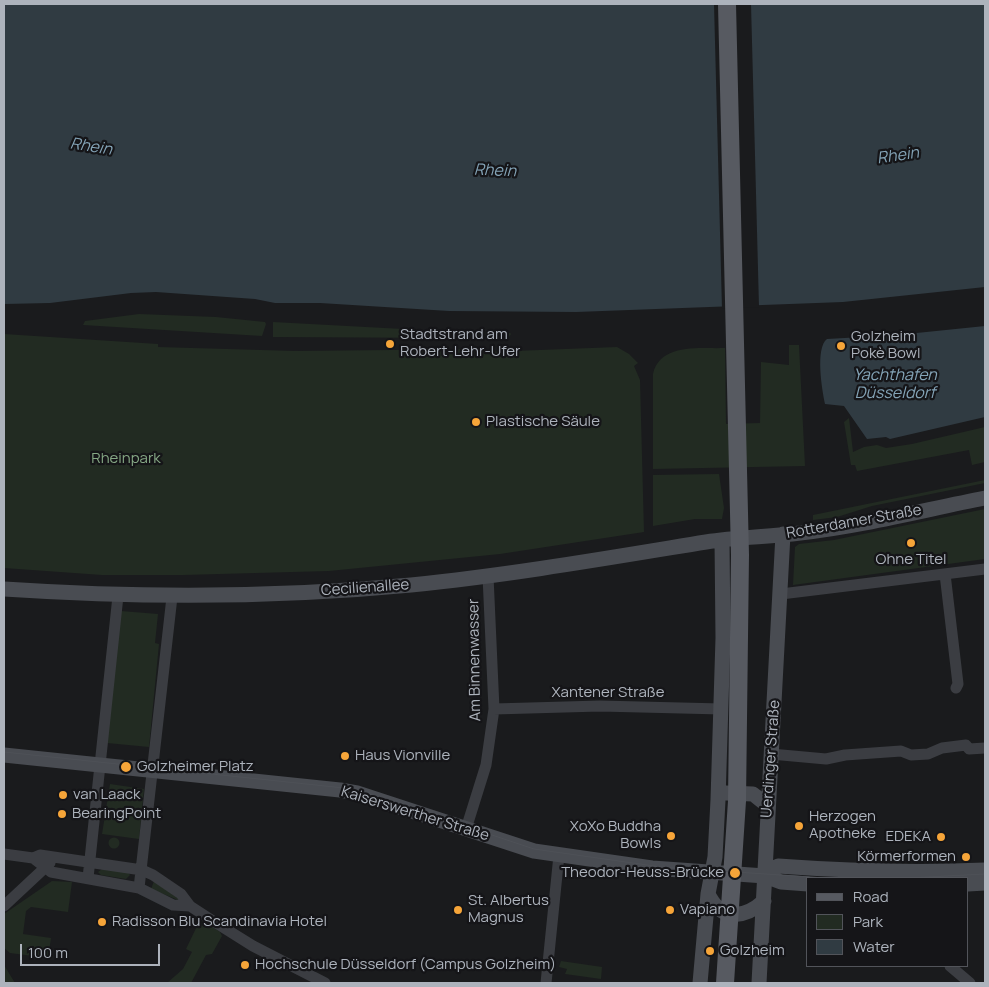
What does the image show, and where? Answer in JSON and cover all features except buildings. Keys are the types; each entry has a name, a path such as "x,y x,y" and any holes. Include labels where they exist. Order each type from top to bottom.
{"main road":[{"path":"725,983 733,938 747,811 751,683 727,4"},
{"path":"739,4 745,477"},
{"path":"733,938 736,983"}],"street":[{"name":"Rotterdamer Straße","path":"722,540 835,528 985,498"},
{"name":"Uerdinger Straße","path":"759,983 783,534"},
{"name":"Cecilienallee","path":"4,589 118,596 172,597 332,591 488,576 599,561 722,540"},
{"path":"700,983 718,800 722,709 722,540"},
{"path":"781,594 985,569"},
{"path":"945,574 958,684 956,688"},
{"name":"Am Binnenwasser","path":"466,829 486,765 494,709 488,576"},
{"path":"88,878 118,596"},
{"path":"139,888 172,597"},
{"name":"Xantener Straße","path":"494,709 600,706 722,709"},
{"path":"771,754 826,759 844,755 901,751 911,755 928,754 942,748 966,745 969,749 985,748"},
{"name":"Kaiserswerther Straße","path":"4,755 348,792 518,847 558,855 652,868 765,876 781,882 806,884"},
{"path":"718,800 726,793 752,794 768,806"},
{"path":"4,854 33,858 40,856 58,858 142,870 181,894 190,906 249,943 325,983"},
{"path":"546,983 558,855"},
{"path":"33,858 51,872 139,888 173,905 190,906"},
{"path":"4,906 58,858"},
{"name":"Kaiserswerther Straße","path":"765,876 778,866 896,872 985,870"},
{"path":"969,884 985,883"},
{"path":"708,894 718,908 729,914 748,913 764,901"},
{"path":"951,967 970,983"}],"green space":[{"path":"139,314 216,317 265,322 266,324 262,336 83,325 85,321"},
{"path":"273,322 459,332 460,334 459,338 273,337"},
{"path":"468,332 511,334 509,337 467,338"},
{"name":"Rheinpark","path":"4,334 158,344 158,347 295,351 489,349 489,352 617,347 629,354 638,363 634,366 640,380 644,532 500,554 329,571 102,575 4,568"},
{"path":"789,345 799,345 805,466 653,469 653,374 657,364 664,357 672,352 693,348 725,348 726,424 760,423 761,362 789,365"},
{"path":"849,418 853,452 864,447 877,445 886,448 912,444 985,427 985,462 972,465 969,450 857,471 855,465 851,465 844,422"},
{"path":"719,474 724,508 722,519 695,519 653,526 653,475"},
{"path":"985,480 985,483 872,506 837,517 813,520 813,515"},
{"path":"985,509 985,559 793,585 795,547 799,544 834,540"},
{"path":"121,611 158,614 155,643 159,644 149,747 107,743"},
{"path":"110,784 144,789 139,839 102,834"},
{"path":"114,837 120,843 114,849 108,843"},
{"path":"102,869 128,872 130,875 126,879 101,875 98,872"},
{"path":"52,881 72,882 68,912 31,907 26,911 23,934 51,938 48,958 10,953 4,948 4,914"},
{"path":"154,881 178,898 178,900 151,889"},
{"path":"204,921 220,932 222,936 212,954 206,955 191,983 167,983 183,969 192,952 186,949 199,922"},
{"path":"561,961 602,967 601,979 565,974 567,969 559,967"},
{"path":"4,965 15,983 4,983"}],"water":[{"name":"Rhein","path":"4,4 985,4 985,287 843,302 576,312 449,311 320,303 275,303 255,299 156,292 131,293 50,303 4,304"},
{"name":"Yachthafen Düsseldorf","path":"985,326 985,417 890,439 886,437 867,439 844,406 825,404 820,360 823,344 827,339 897,335"}],"pier":[{"path":"714,4 751,4 759,307 722,309"}],"tram line":[{"path":"4,752 344,788 366,793 534,849 661,867 810,877"},
{"path":"927,877 985,874"}],"place":[{"name":"Stadtstrand am Robert-Lehr-Ufer","path":"390,344"},
{"name":"Golzheim Pokè Bowl","path":"841,346"},
{"name":"Plastische Säule","path":"476,422"},
{"name":"Ohne Titel","path":"911,543"},
{"name":"Haus Vionville","path":"345,756"},
{"name":"Golzheimer Platz","path":"126,767"},
{"name":"van Laack","path":"63,795"},
{"name":"BearingPoint","path":"62,814"},
{"name":"Herzogen Apotheke","path":"799,826"},
{"name":"XoXo Buddha Bowls","path":"671,836"},
{"name":"EDEKA","path":"941,837"},
{"name":"Körmerformen","path":"966,857"},
{"name":"Theodor-Heuss-Brücke","path":"735,873"},
{"name":"St. Albertus Magnus","path":"458,910"},
{"name":"Vapiano","path":"670,910"},
{"name":"Radisson Blu Scandinavia Hotel","path":"102,922"},
{"name":"Golzheim","path":"710,951"},
{"name":"Hochschule Düsseldorf (Campus Golzheim)","path":"245,965"}]}
